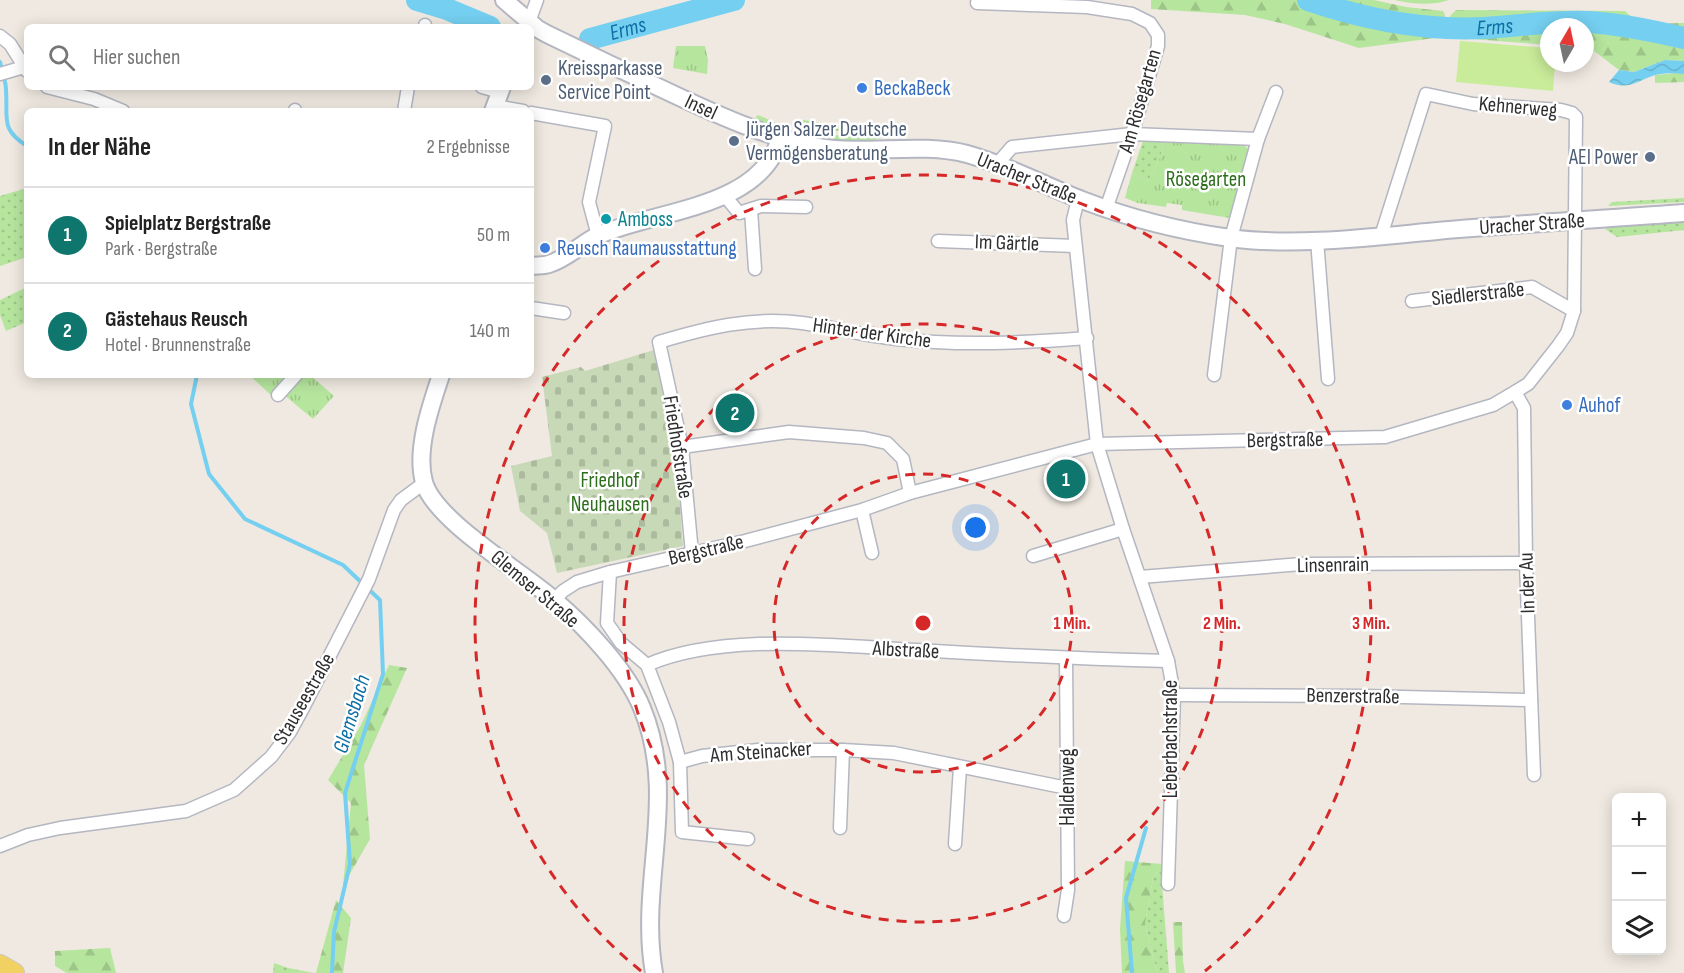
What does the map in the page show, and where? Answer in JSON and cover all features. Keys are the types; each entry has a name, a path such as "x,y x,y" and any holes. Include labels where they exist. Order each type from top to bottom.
{"main road":[{"path":"0,965 14,973"}],"street":[{"path":"528,24 537,0"},
{"name":"Insel","path":"508,1 528,24"},
{"name":"Am Rösegarten","path":"977,3 1087,8 1132,14 1150,23 1158,35 1158,46 1132,134 1106,209"},
{"name":"Insel","path":"534,27 721,116 780,138"},
{"path":"0,36 10,44 22,69 0,74"},
{"path":"59,90 94,99 116,108"},
{"path":"404,108 408,90"},
{"path":"1214,375 1231,238 1258,139 1276,92"},
{"name":"Kehnerweg","path":"1381,236 1426,94 1473,104 1572,112 1577,122 1574,220"},
{"path":"497,99 516,108"},
{"path":"534,113 605,126 589,202 598,236"},
{"path":"998,164 1012,147 1132,134 1258,139"},
{"path":"534,266 549,264 598,236 725,196 751,181 762,171 776,150 780,138"},
{"name":"Uracher Straße","path":"780,138 822,147 958,153 998,164 1078,199 1139,220 1231,238 1317,240 1684,213"},
{"path":"725,196 739,213 761,206 806,207"},
{"name":"Leberbachstraße","path":"1078,199 1073,220 1075,246 1097,444 1168,661 1174,695 1168,884"},
{"path":"751,210 755,269"},
{"name":"Bergstraße","path":"554,600 577,582 610,572 745,541 862,510 910,492 1097,444 1385,437 1493,405 1528,384 1567,333 1574,311 1574,220"},
{"path":"1317,240 1328,379"},
{"name":"Im Gärtle","path":"938,241 1075,246"},
{"name":"Siedlerstraße","path":"1412,301 1532,286 1574,311"},
{"path":"534,308 564,313"},
{"name":"Hinter der Kirche","path":"659,342 702,329 749,321 800,322 893,339 952,344 1009,344 1087,338"},
{"name":"Friedhofstraße","path":"659,342 682,447 692,553"},
{"path":"278,394 293,378"},
{"name":"Glemser Straße","path":"440,378 428,416 423,443 424,483 442,512 554,600 610,658 631,684 645,717 656,754 658,809 649,922 654,973"},
{"name":"In der Au","path":"1515,392 1524,408 1526,563 1534,775"},
{"path":"682,447 789,432 864,438 887,443 903,459 910,492"},
{"name":"Stauseestraße","path":"0,846 28,835 60,828 186,811 234,790 271,757 290,732 366,585 394,510 401,500 424,483"},
{"path":"862,510 872,553"},
{"path":"1033,556 1123,529"},
{"name":"Linsenrain","path":"1140,577 1297,564 1526,563"},
{"name":"Am Steinacker","path":"610,572 607,623 621,643 647,665 669,722 680,762 682,832 748,839"},
{"name":"Albstraße","path":"647,665 669,656 746,644 1168,661"},
{"name":"Haldenweg","path":"1064,916 1068,890 1066,658"},
{"name":"Benzerstraße","path":"1174,695 1404,696 1531,700"},
{"name":"Am Steinacker","path":"680,762 702,756 758,750 843,750 894,753 1067,788"},
{"name":"Am Steinacker","path":"840,828 843,750"},
{"path":"955,844 960,767"}],"green space":[{"path":"1151,0 1374,0 1406,7 1443,11 1445,15 1442,37 1359,48 1285,24 1245,15 1151,9"},
{"path":"1394,0 1449,0 1422,4"},
{"path":"1456,10 1625,11 1645,22 1684,23 1684,61 1665,60 1634,72 1619,70 1594,51 1594,18 1540,18 1540,44 1447,37 1450,16"},
{"path":"1460,41 1540,47 1540,72 1554,72 1553,91 1456,82"},
{"path":"676,46 705,46 708,60 707,74 673,68"},
{"path":"1684,74 1684,82 1655,83 1655,75"},
{"path":"758,115 787,128 782,130 752,121"},
{"path":"803,120 843,126 887,126 885,133 844,132 802,126"},
{"path":"800,131 882,137 866,141 842,140 798,134"},
{"path":"1143,141 1163,141 1161,156 1148,181 1132,173"},
{"name":"Rösegarten","path":"1163,141 1244,145 1249,150 1230,218 1182,210 1182,205 1167,203 1166,207 1138,203 1125,198 1132,173 1148,181 1161,156"},
{"path":"24,189 24,258 0,266 0,196"},
{"path":"1684,198 1684,202 1608,206 1612,202"},
{"path":"1684,222 1684,230 1617,237 1605,229 1609,227"},
{"path":"24,288 24,323 6,331 0,315 0,300"},
{"name":"Friedhof Neuhausen","path":"654,350 675,441 683,546 557,573 547,533 520,511 511,466 552,456 542,377 581,367 585,371"},
{"path":"252,378 288,378 272,396"},
{"path":"289,378 313,378 334,396 313,419 283,394"},
{"path":"389,665 407,668 364,765 370,839 343,886 351,803 328,780 361,725"},
{"path":"1125,861 1162,864 1153,879 1145,924 1157,973 1122,973 1120,929"},
{"path":"1162,864 1169,973 1157,973 1145,924 1153,879"},
{"path":"336,900 351,918 343,973 316,973"},
{"path":"1173,922 1182,922 1185,973 1176,973"},
{"path":"110,948 116,973 67,973 55,966 55,951"},
{"path":"274,963 288,968 314,973 273,973"}],"water":[{"path":"1665,60 1684,61 1684,74 1655,75 1622,86 1609,82 1619,70 1634,72"}],"waterway":[{"name":"Erms","path":"417,0 447,9 483,24"},
{"name":"Erms","path":"590,39 734,0"},
{"name":"Erms","path":"1308,0 1372,18 1439,28 1589,22 1649,30 1684,38"},
{"name":"Glemsbach","path":"0,62 6,87 7,122 13,134 24,144"},
{"name":"Glemsbach","path":"196,378 191,404 209,474 245,519 343,565 380,600 383,674 345,793 350,864 334,932 332,973"},
{"path":"1132,973 1126,898 1146,828"}],"place":[{"name":"Kreissparkasse Service Point","path":"546,80"},
{"name":"BeckaBeck","path":"862,88"},
{"name":"Jürgen Salzer Deutsche Vermögensberatung","path":"734,141"},
{"name":"AEI Power","path":"1650,157"},
{"name":"Amboss","path":"606,219"},
{"name":"Reusch Raumausstattung","path":"545,248"},
{"name":"Auhof","path":"1567,405"},
{"name":"Gästehaus Reusch","path":"735,413"},
{"name":"Spielplatz Bergstraße","path":"1066,479"}]}
